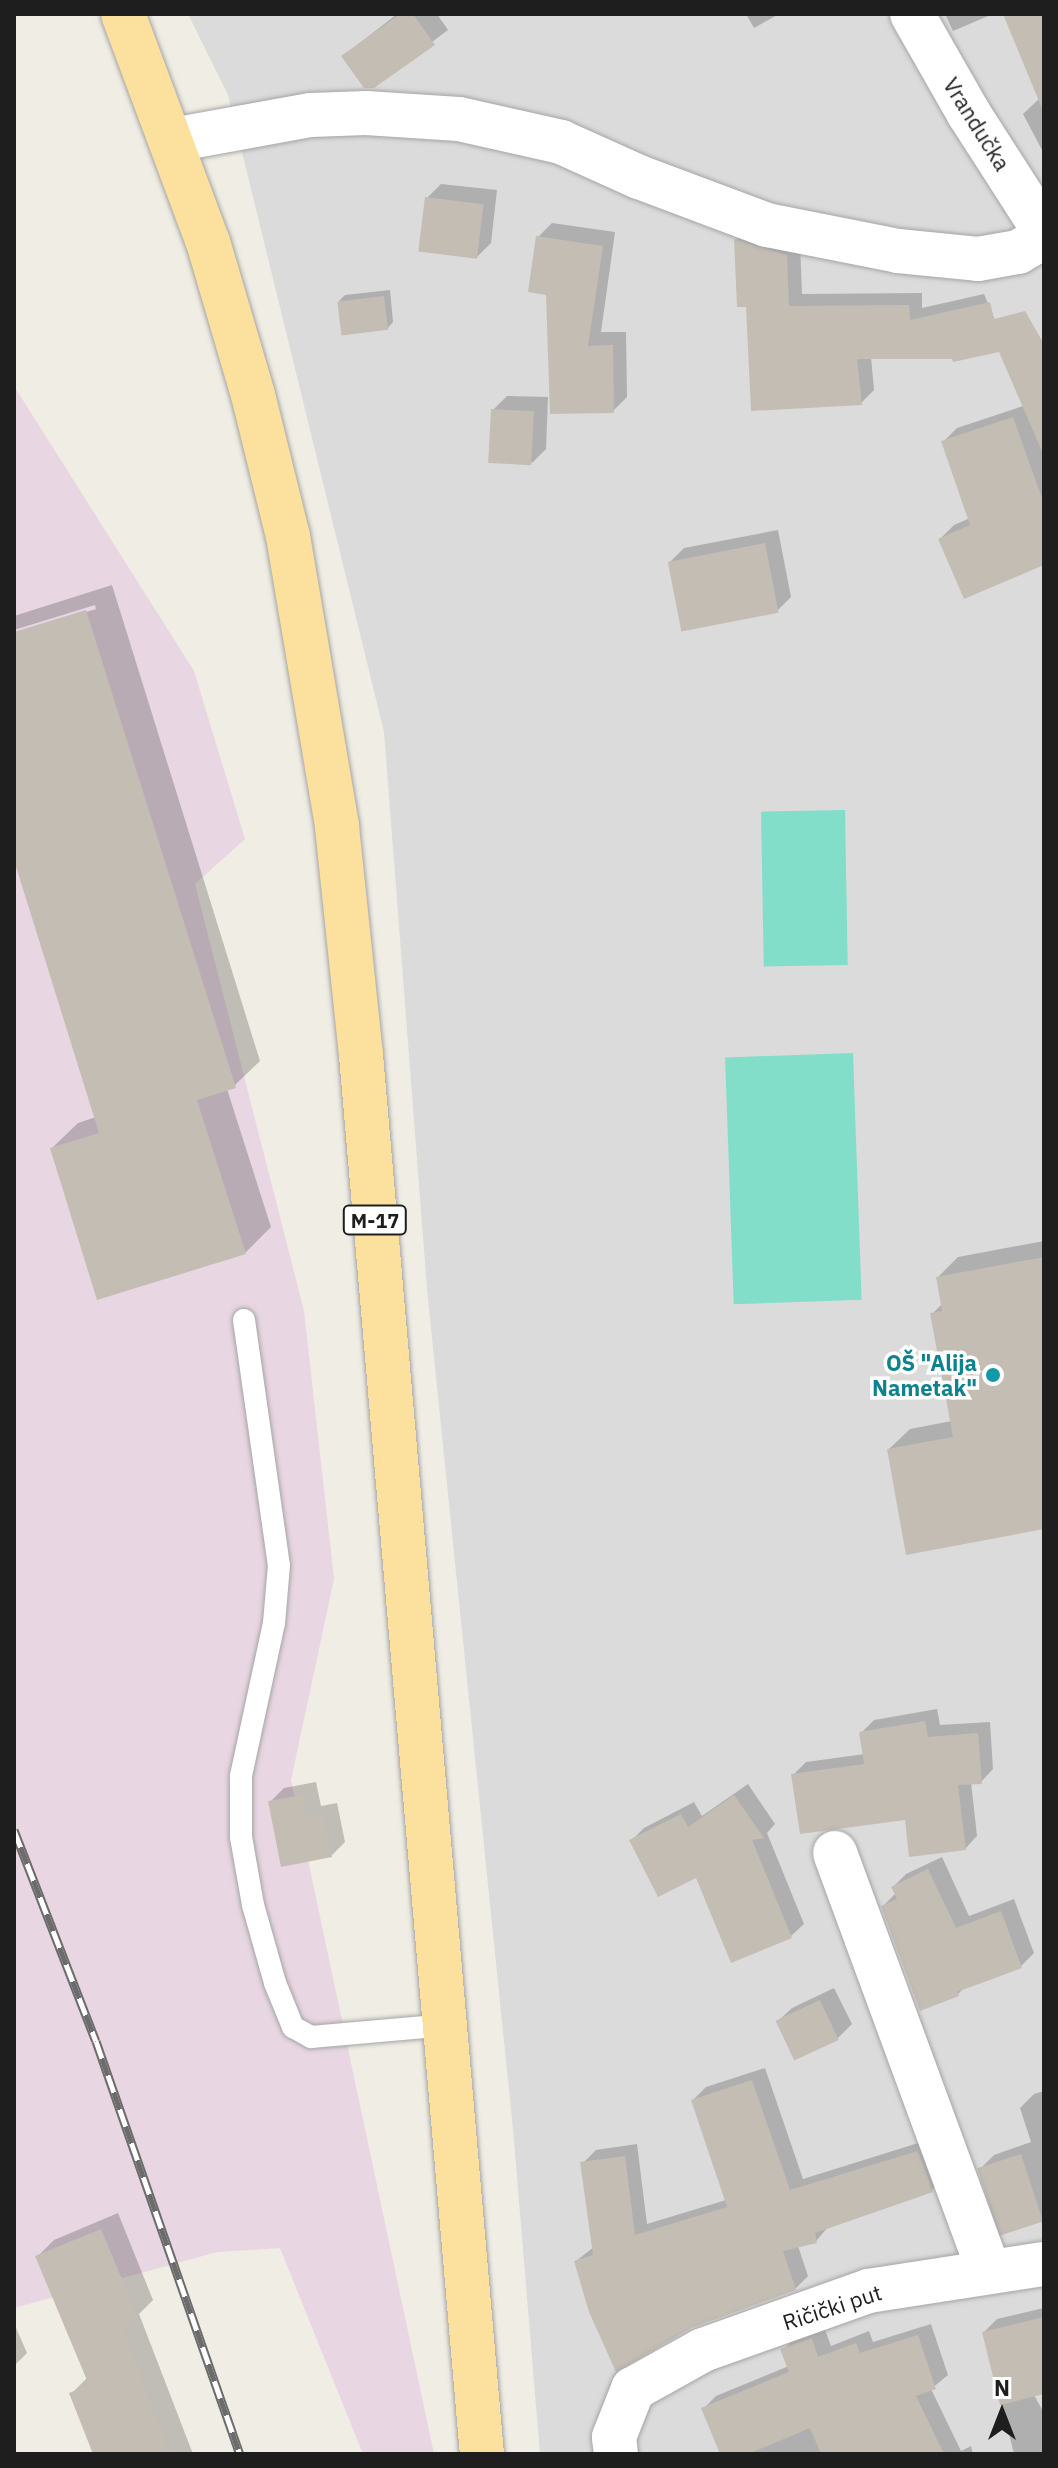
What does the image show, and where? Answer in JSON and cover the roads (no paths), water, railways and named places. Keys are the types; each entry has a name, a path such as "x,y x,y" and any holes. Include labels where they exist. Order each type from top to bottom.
{"main road":[{"name":"M-17","path":"123,14 173,140 208,242 244,364 288,536 337,827 447,2025 482,2454"}],"street":[{"name":"Vrandučka","path":"912,14 969,114 1044,234"},
{"path":"173,140 311,115 366,113 459,119 561,142 639,177 781,228 898,251 978,259 1018,252 1044,234"},
{"path":"835,1853 989,2272"},
{"name":"Ričički put","path":"616,2454 614,2437 633,2389 703,2350 869,2291 1044,2264"}],"lane":[{"path":"244,1320 279,1565 274,1623 241,1776 241,1837 253,1905 271,1970 293,2027 311,2037 447,2025"}],"railway":[{"path":"14,1830 96,2041 240,2454"}],"place":[{"name":"OŠ \"Alija Nametak\"","path":"993,1375"}]}
